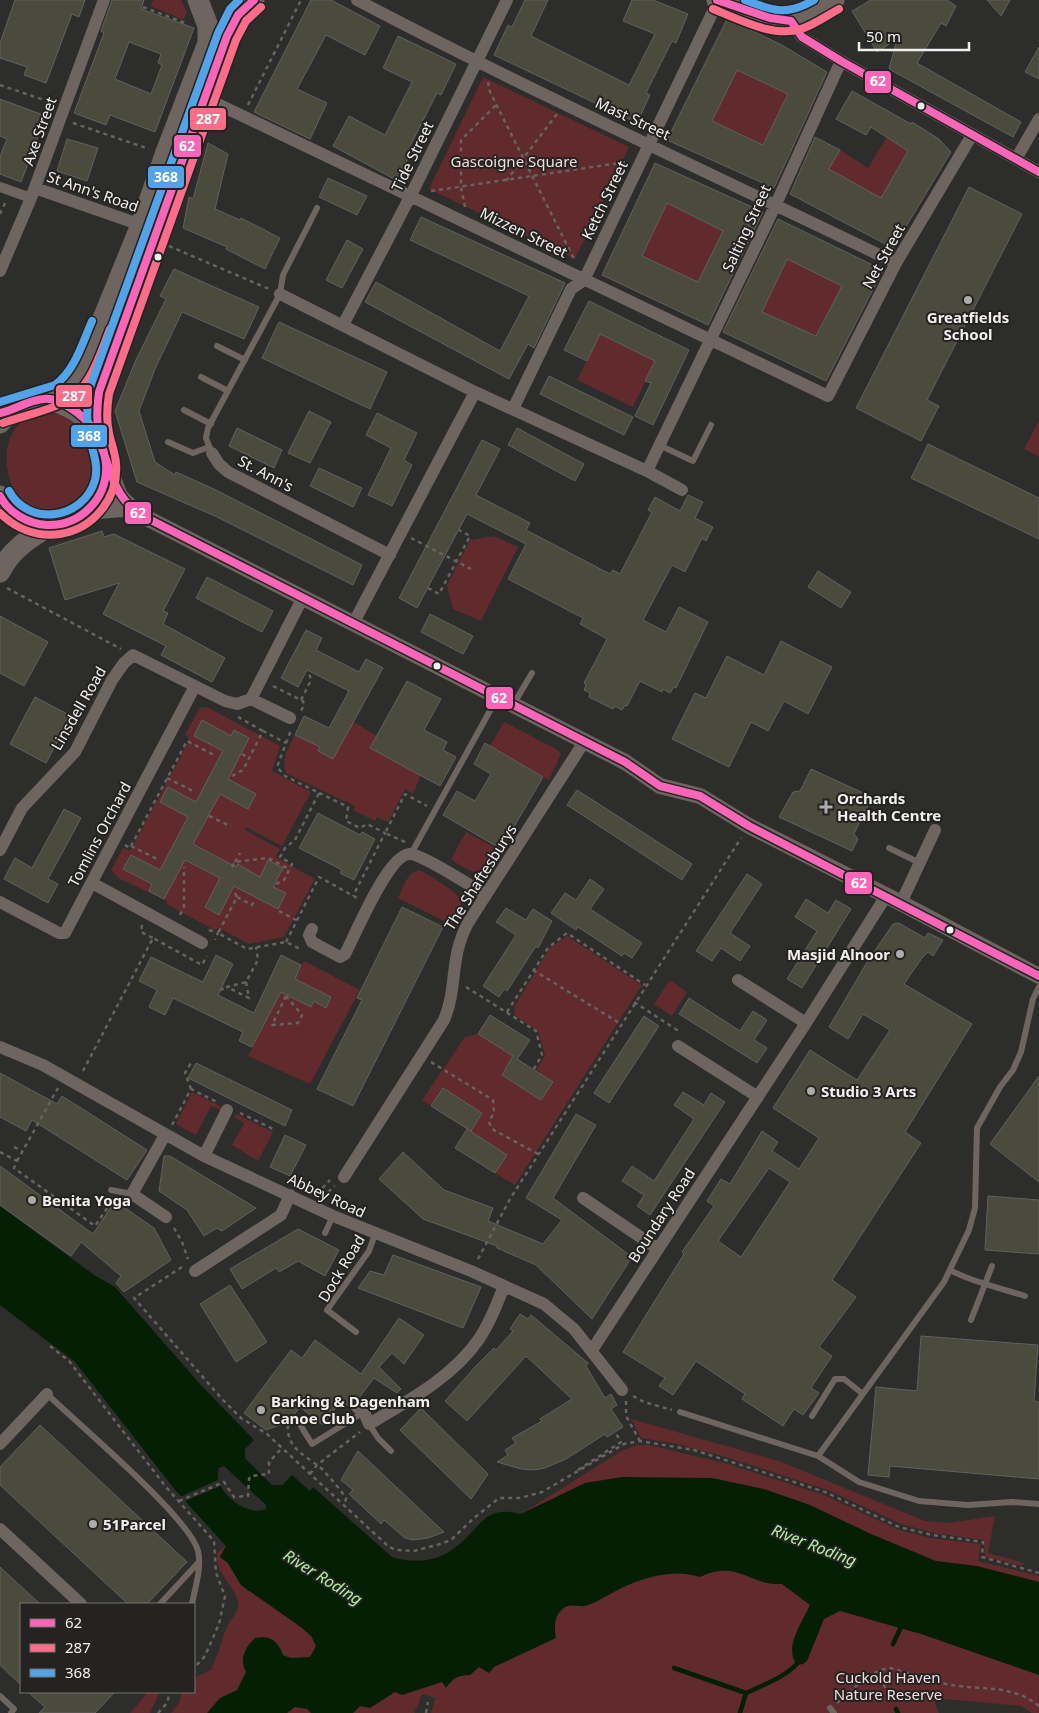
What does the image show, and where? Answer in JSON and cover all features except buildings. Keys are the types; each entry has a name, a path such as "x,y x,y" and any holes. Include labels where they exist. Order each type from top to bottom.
{"main road":[{"path":"2,416 22,404 45,399 69,388 83,368 141,225 166,152 208,44 208,26 198,0"},
{"path":"4,580 18,546 51,525 76,519 87,512 103,486 106,472 105,457 98,432 99,392 232,25 254,0"},
{"path":"718,0 770,18 791,21 809,14 834,0"},
{"path":"141,225 152,228 164,216"},
{"path":"45,399 70,406 83,416 98,432"},
{"path":"1,505 29,521 51,525"}],"street":[{"name":"Axe Street","path":"0,271 33,193 104,0"},
{"name":"Mast Street","path":"357,0 480,64 896,263"},
{"name":"Tide Street","path":"343,325 417,194 480,64 507,0"},
{"name":"Ketch Street","path":"513,409 571,289 584,280 718,0"},
{"path":"791,21 802,37 841,61 1039,172"},
{"name":"Salting Street","path":"659,445 776,204 841,61"},
{"name":"Mizzen Street","path":"205,98 417,194 468,223 828,396"},
{"path":"1016,159 1039,119"},
{"name":"Net Street","path":"828,396 896,263 972,135"},
{"path":"0,187 33,193"},
{"name":"St Ann's Road","path":"33,193 141,225"},
{"path":"280,294 475,392 647,471 682,490"},
{"path":"353,624 475,392"},
{"path":"647,471 659,445"},
{"name":"St. Ann's","path":"210,450 219,464 228,472 390,555"},
{"path":"105,457 120,496 137,514"},
{"path":"87,512 122,509 137,514 633,767 660,786 700,796 741,822 1039,976"},
{"path":"134,655 225,701 237,704 251,699 302,598"},
{"name":"Linsdell Road","path":"0,850 22,808 75,752 112,680 124,663 134,655"},
{"name":"Tomlins Orchard","path":"0,902 59,933 65,932 195,686"},
{"path":"251,699 293,720"},
{"name":"The Shaftesburys","path":"344,1177 448,1010 459,939 584,742"},
{"path":"901,903 935,830"},
{"path":"312,936 340,957 345,954 385,876 402,856 413,851 486,895"},
{"path":"92,883 209,944"},
{"name":"Boundary Road","path":"592,1350 758,1098 886,896"},
{"path":"738,980 806,1023"},
{"path":"678,1046 758,1098"},
{"name":"Abbey Road","path":"0,1047 43,1065 64,1078 169,1130 204,1156 290,1195 311,1199 333,1216 544,1304 574,1329 622,1390"},
{"path":"204,1156 227,1110"},
{"path":"166,1217 132,1194 169,1130"},
{"path":"195,1271 281,1215 290,1195"},
{"path":"583,1198 658,1249"},
{"path":"364,1414 410,1399 445,1374 466,1355 480,1338 504,1286"},
{"path":"0,1444 47,1394"},
{"path":"0,1528 80,1603"}],"lane":[{"path":"168,442 189,452 198,453 210,450 206,433 280,294 283,275 317,208"},
{"path":"217,346 244,360"},
{"path":"201,377 228,391"},
{"path":"184,410 211,424"},
{"path":"659,445 693,461 711,425"},
{"path":"513,706 532,673"},
{"path":"413,851 497,698"},
{"path":"889,848 920,863"},
{"path":"818,1456 944,1282 969,1230 975,1208 977,1128 1022,1052 1033,999 1039,987"},
{"path":"110,1190 132,1194"},
{"path":"325,1233 333,1216"},
{"name":"Dock Road","path":"356,1332 327,1310 369,1251 376,1234"},
{"path":"971,1320 992,1266"},
{"path":"950,1270 964,1278 985,1282 1025,1296"},
{"path":"812,1416 835,1379 844,1379 864,1394"},
{"path":"47,1394 166,1507 193,1537 198,1551 198,1563 192,1603"},
{"path":"680,1412 818,1456 859,1482 919,1501 968,1505 1012,1502 1039,1504"},
{"path":"299,1423 312,1444 364,1414 378,1438 391,1451"},
{"path":"161,1603 198,1563"},
{"path":"0,1696 14,1709 11,1713"}],"path":[{"path":"243,115 301,0"},
{"path":"143,7 191,25"},
{"path":"480,64 496,105 584,280"},
{"path":"0,85 65,106"},
{"path":"506,180 564,104"},
{"path":"468,223 461,187 461,140 496,105"},
{"path":"60,119 152,150"},
{"path":"417,194 642,158"},
{"path":"0,214 5,203 13,206"},
{"path":"170,246 280,294"},
{"path":"428,588 439,594 470,536 459,530"},
{"path":"401,533 471,569"},
{"path":"4,580 134,655"},
{"path":"301,700 311,680 310,672"},
{"path":"267,683 301,700 304,705 293,720 277,767 285,776 348,807 346,821 360,828 366,824 385,833 413,851"},
{"path":"232,715 286,742"},
{"path":"232,776 243,770 263,731"},
{"path":"131,846 185,740 214,755"},
{"path":"242,754 249,758"},
{"path":"167,778 195,792"},
{"path":"276,884 284,880 292,864 280,857 285,848 295,840 319,793"},
{"path":"353,896 405,794 434,810"},
{"path":"209,816 228,826"},
{"path":"480,1256 510,1199 736,842"},
{"path":"120,843 130,848 131,846 159,860"},
{"path":"232,867 240,853"},
{"path":"235,862 268,858 289,869"},
{"path":"180,915 184,907 184,867"},
{"path":"286,942 319,877 364,902"},
{"path":"332,890 335,886"},
{"path":"235,893 237,897 252,905 255,899"},
{"path":"89,1075 82,1070 153,938 202,965 209,944 218,933 237,897"},
{"path":"172,910 188,918"},
{"path":"280,911 296,920"},
{"path":"202,926 247,949 286,942 307,953 312,936"},
{"path":"507,1012 548,948 567,933 645,985"},
{"path":"249,998 246,982 258,960 256,947"},
{"path":"533,970 621,1024"},
{"path":"452,978 536,1031 542,1055 534,1069"},
{"path":"220,990 227,986 246,982"},
{"path":"227,986 252,1000"},
{"path":"286,996 302,1016 298,1023 272,1025 275,1018 286,996"},
{"path":"634,1002 677,1030 669,1041 678,1046"},
{"path":"421,1056 493,1100 494,1112 488,1122 492,1129 538,1154"},
{"path":"191,1089 185,1073 192,1061"},
{"path":"64,1078 14,1168 95,1226 114,1197"},
{"path":"164,1121 169,1130"},
{"path":"14,1146 22,1151"},
{"path":"0,1152 17,1161"},
{"path":"311,1199 328,1193 339,1179 344,1177"},
{"path":"311,1199 330,1179"},
{"path":"178,1236 189,1262 134,1298 222,1399 241,1418 266,1434 389,1547 414,1552 452,1539 499,1498 520,1498 542,1492 621,1442 614,1432"},
{"path":"50,1346 70,1360 180,1501 214,1541 216,1573 225,1596 219,1624 205,1656 195,1667"},
{"path":"622,1390 644,1402 680,1412"},
{"path":"626,1416 640,1441"},
{"path":"299,1423 291,1421 288,1424 288,1434 293,1446 303,1456 317,1465 337,1486 346,1498 345,1505"},
{"path":"310,1474 317,1465 351,1440"},
{"path":"575,1472 584,1469 624,1444 640,1441 694,1450 825,1492 899,1526 932,1535 983,1542 982,1557 1039,1573"},
{"path":"180,1501 221,1482 224,1482 234,1497 248,1494 249,1479 252,1476 267,1475 269,1462 282,1448"},
{"path":"303,1456 309,1454"},
{"path":"832,1711 870,1675 881,1669 890,1668 948,1684 1012,1692 1026,1696 1039,1706"},
{"path":"880,1677 887,1691"},
{"path":"158,1713 167,1703 170,1693"},
{"path":"426,1713 428,1702"}],"green space":[{"path":"153,0 181,0 187,12 183,20 151,6"},
{"path":"737,70 788,94 763,145 712,121"},
{"name":"Gascoigne Square","path":"483,77 629,147 575,259 429,189"},
{"path":"887,137 910,148 881,198 829,169 840,150 868,168"},
{"path":"667,203 723,231 698,282 642,256"},
{"path":"787,259 842,286 816,336 762,312"},
{"path":"600,334 655,361 633,407 577,380"},
{"path":"39,412 60,415 76,425 88,439 94,457 94,475 87,492 73,504 52,511 32,508 16,495 11,483 6,458 11,436 18,426 27,418"},
{"path":"1039,421 1039,457 1024,449"},
{"path":"494,536 518,547 481,621 453,609 447,585 470,540"},
{"path":"207,707 280,746 272,771 311,792 282,846 246,827 245,830 280,849 276,857 315,879 284,937 249,944 219,928 214,930 167,904 167,901 118,878 111,870 123,848 130,851 188,743 188,736 185,734 200,708"},
{"path":"352,721 377,736 421,775 413,794 405,789 388,822 377,817 375,821 353,810 355,806 287,774 285,769 284,759 295,735 320,747 318,752 333,759"},
{"path":"504,722 556,749 561,754 549,780 490,746"},
{"path":"466,832 503,852 493,867 487,871 474,872 451,859"},
{"path":"420,870 446,886 460,900 462,908 459,916 450,924 398,898 409,877"},
{"path":"567,936 642,985 515,1185 495,1173 506,1155 422,1100 465,1037 478,1034 513,1056 502,1075 541,1100 553,1082 536,1070 545,1056 538,1031 515,1016 514,1007 550,948"},
{"path":"304,961 360,990 310,1084 248,1056 281,992 311,1007 319,991 295,979"},
{"path":"670,980 687,992 672,1016 654,1004"},
{"path":"192,1092 222,1107 221,1110 211,1106 196,1135 176,1124"},
{"path":"236,1114 273,1132 258,1161 232,1145 244,1123 234,1117"},
{"path":"631,1419 779,1461 925,1521 949,1523 995,1516 988,1553 1024,1563 1022,1566 985,1557 984,1540 934,1533 901,1524 830,1491 726,1457 677,1444 641,1438"},
{"path":"637,1445 649,1445 728,1464 824,1495 899,1530 931,1538 981,1544 978,1561 1039,1576 1039,1604 835,1529 507,1612 392,1557 417,1561 442,1555 457,1546 490,1515 498,1512 521,1514 623,1450"},
{"name":"Cuckold Haven Nature Reserve","path":"226,1546 220,1557 228,1563 241,1585 248,1591 557,1616 564,1608 570,1605 585,1606 629,1584 657,1576 683,1572 714,1561 1039,1651 1039,1713 1032,1713 1021,1706 933,1698 939,1713 431,1713 435,1698 422,1694 417,1708 414,1710 415,1713 171,1713 180,1701 181,1693 195,1693 195,1678 211,1670 226,1629 238,1609 236,1596 218,1566 217,1553"},
{"path":"147,1693 160,1693 150,1713 130,1713"}],"water":[{"name":"River Roding","path":"0,1206 94,1275 115,1287 200,1384 254,1440 245,1449 245,1458 272,1485 282,1485 292,1475 310,1491 313,1487 392,1557 417,1561 442,1555 457,1546 490,1515 498,1512 521,1514 585,1483 622,1477 712,1478 764,1489 810,1505 871,1534 936,1561 977,1566 1039,1582 1039,1675 921,1634 840,1611 824,1619 807,1661 797,1665 793,1658 793,1643 810,1605 782,1584 771,1584 734,1572 724,1571 713,1572 700,1577 689,1574 655,1576 633,1583 591,1604 565,1607 559,1612 556,1619 556,1638 494,1667 489,1673 479,1667 470,1675 456,1678 446,1688 442,1682 402,1695 395,1692 370,1708 360,1706 353,1713 311,1713 307,1709 295,1707 287,1713 207,1713 220,1698 237,1690 246,1672 243,1663 244,1654 248,1645 255,1638 270,1638 279,1646 283,1655 291,1658 310,1657 316,1646 311,1636 241,1585 228,1563 220,1557 226,1546 176,1491 75,1362 0,1305","holes":["224,1466 266,1505 266,1509 258,1511 240,1506 232,1500 220,1485 219,1468"]}],"pier":[{"path":"220,1479 223,1485 183,1502 180,1497"}],"waterway":[{"path":"893,1644 902,1625"},
{"path":"674,1668 746,1693 784,1675 800,1659"},
{"path":"740,1713 746,1693"},
{"path":"896,1709 898,1713"}],"transit line":[{"name":"368","path":"9,491 18,503 29,510 42,514 55,514 68,510 80,503 89,493 96,474 95,458 87,424 89,390 218,33 230,9 239,0"},
{"name":"62","path":"0,496 8,508 26,520 47,525 71,521 90,508 97,499 102,488 106,464 97,424 99,392 227,36 238,15 254,0"},
{"name":"62","path":"717,0 770,18 791,21 802,37 841,61 1039,172"},
{"name":"368","path":"745,0 764,7 780,10 796,8 814,0"},
{"name":"287","path":"0,513 6,519 27,531 51,535 60,534 84,526 102,509 109,499 116,476 115,455 107,423 109,394 236,40 246,21 261,7"},
{"name":"287","path":"713,9 756,26 779,31 801,29 839,9"},
{"name":"368","path":"0,402 55,385 62,379 73,364 92,321"},
{"name":"287","path":"3,423 63,403 80,390 93,371 110,329"},
{"name":"62","path":"0,413 32,401 44,399 66,405 89,423 95,432 118,490 125,501 137,513 625,762 660,786 700,796 749,826 1039,976"}],"place":[{"name":"Greatfields School","path":"968,300"},
{"name":"Orchards Health Centre","path":"826,807"},
{"name":"Masjid Alnoor","path":"900,954"},
{"name":"Studio 3 Arts","path":"811,1091"},
{"name":"Benita Yoga","path":"32,1200"},
{"name":"Barking & Dagenham Canoe Club","path":"261,1410"},
{"name":"51Parcel","path":"93,1524"}]}
